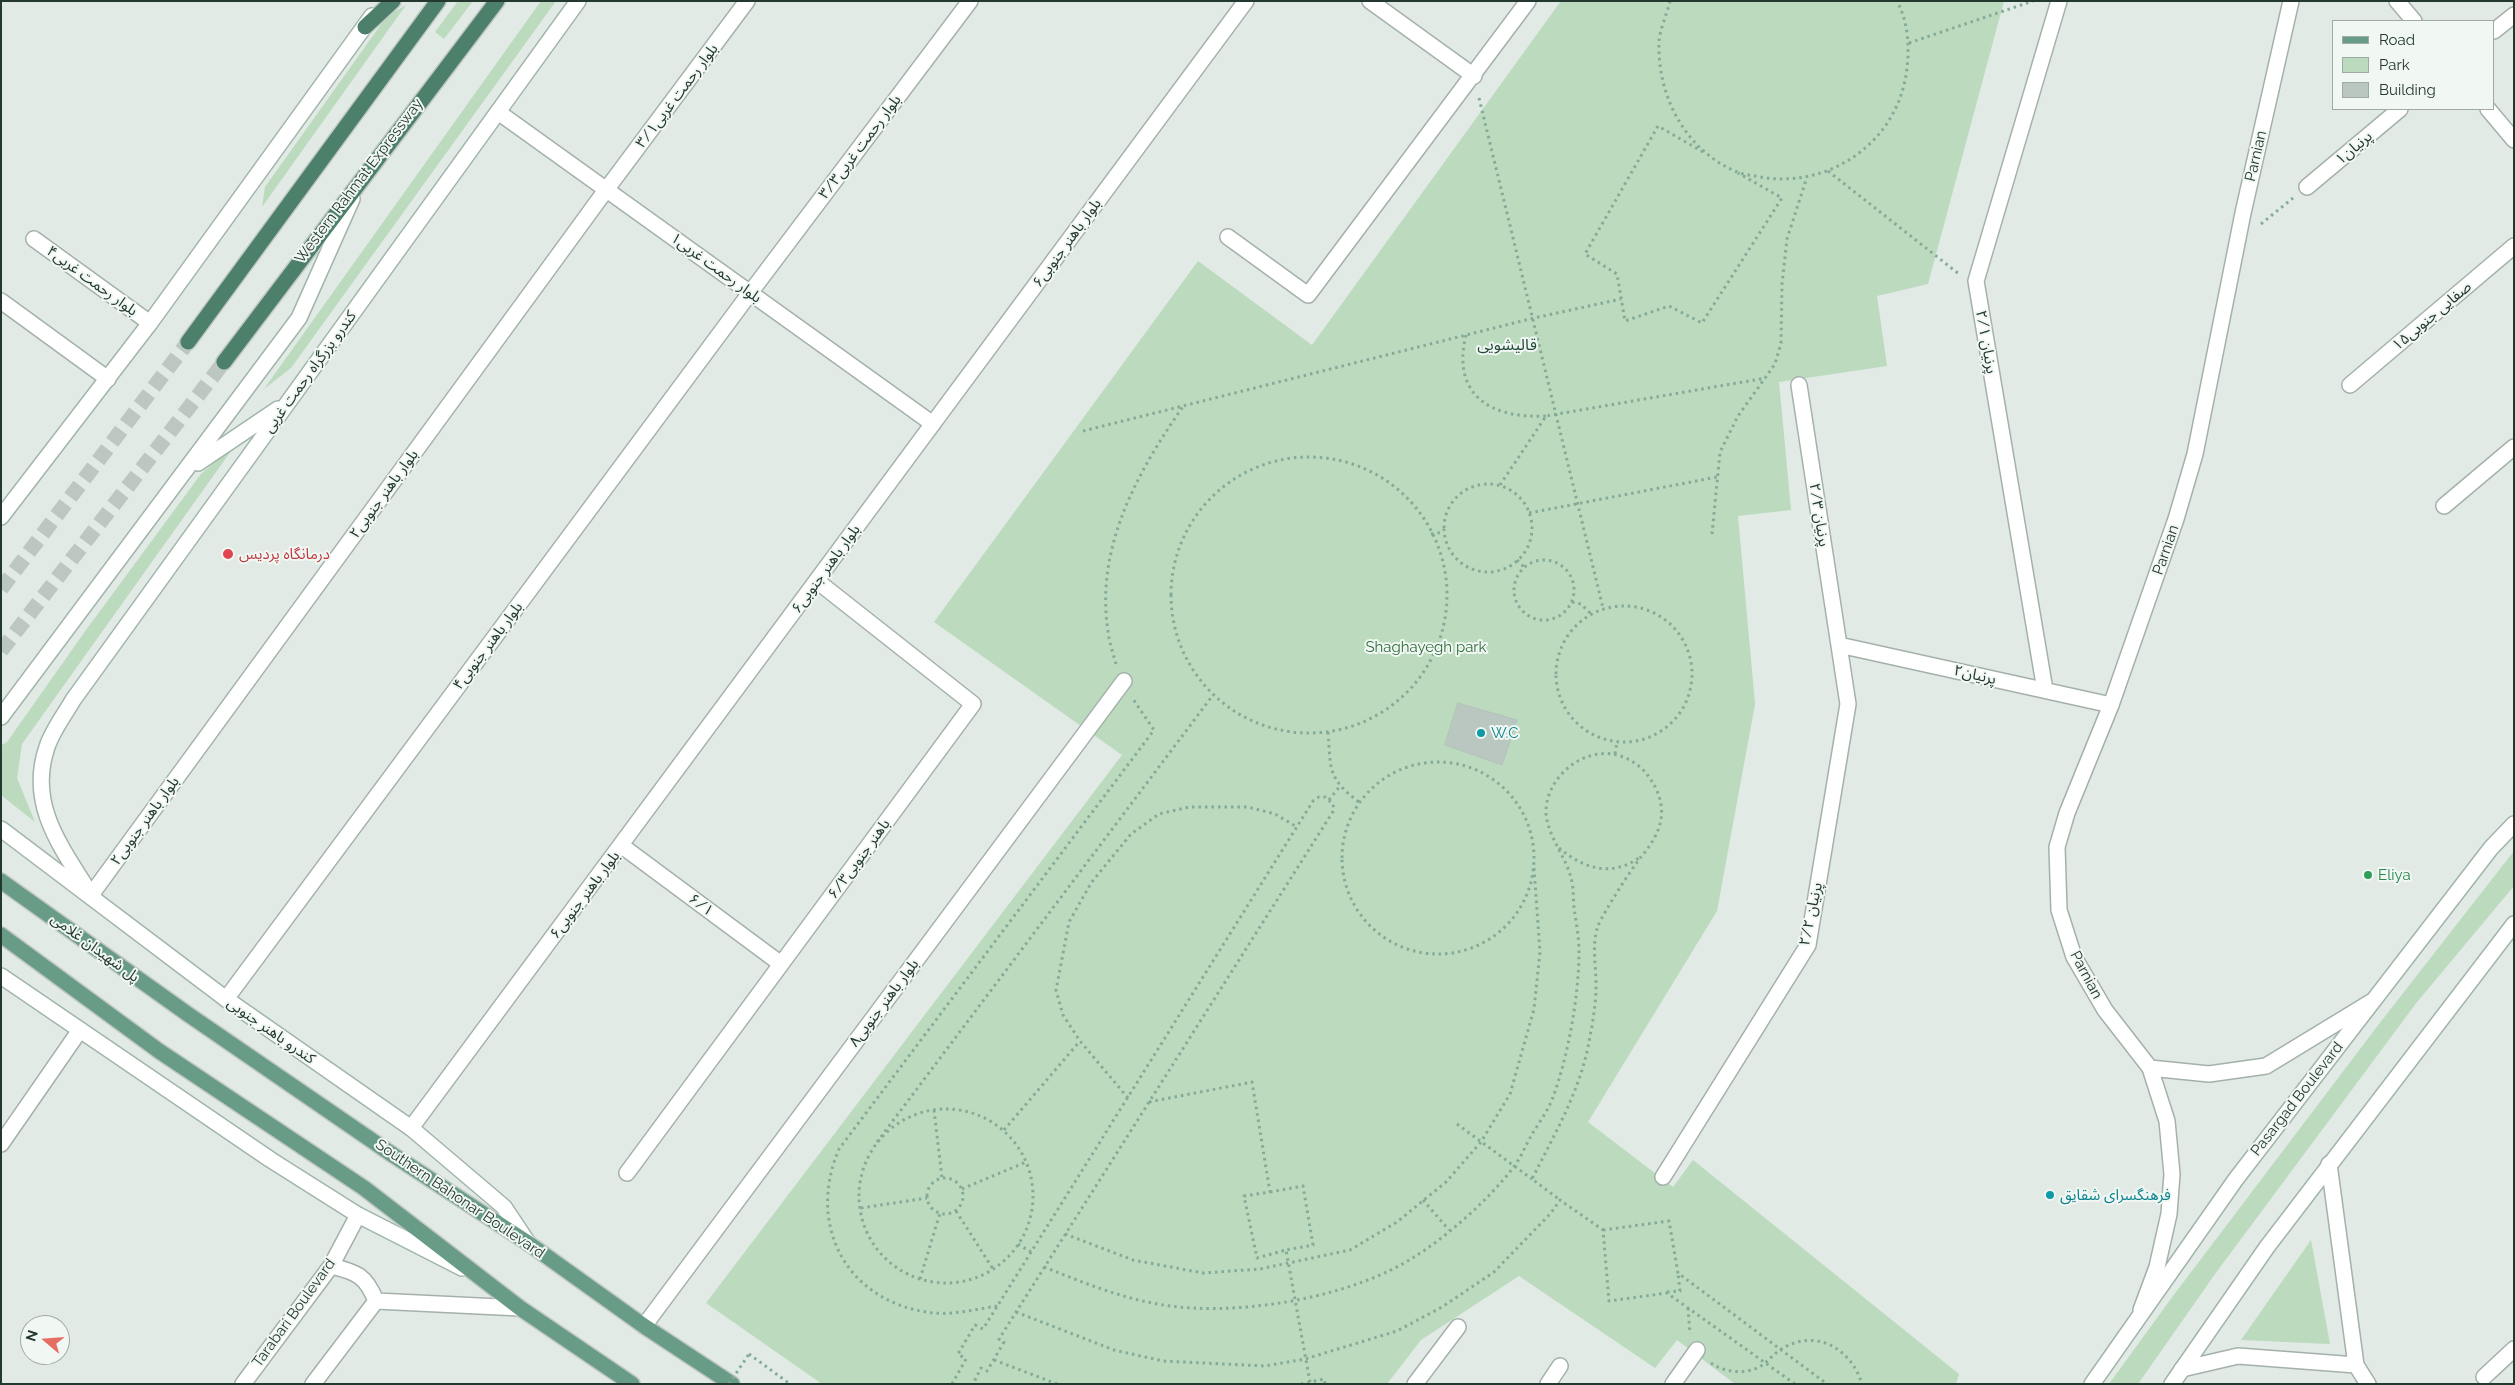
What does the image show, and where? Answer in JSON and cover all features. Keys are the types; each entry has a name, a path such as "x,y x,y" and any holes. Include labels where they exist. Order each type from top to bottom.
{"highway":[{"path":"365,26 393,1"},
{"path":"188,342 438,1"},
{"name":"Western Rahmat Expressway","path":"224,362 360,179 497,1"}],"main road":[{"name":"پل شهیدان غلامی","path":"1,881 189,1015"},
{"path":"1,935 159,1051 364,1188 472,1273 632,1384"},
{"name":"Southern Bahonar Boulevard","path":"189,1015 393,1155 528,1242 644,1326 730,1384"}],"street":[{"path":"1,517 150,324 383,1"},
{"name":"کندرو بزرگراه رحمت غربی","path":"91,895 50,828 40,786 47,746 73,700 578,1"},
{"name":"بلوار رحمت غربی۳/۱","path":"606,190 748,1"},
{"name":"بلوار رحمت غربی۳/۳","path":"750,293 970,1"},
{"path":"1370,1 1474,76"},
{"path":"1228,237 1308,296 1474,76 1528,1"},
{"name":"پرنیان ۲/۱","path":"2045,690 1976,281 2059,1"},
{"name":"Parnian","path":"2150,1068 2105,1010 2074,956 2058,910 2057,847 2068,813 2111,705 2176,520 2195,454 2237,243 2291,1"},
{"path":"2397,1 2413,20"},
{"name":"بلوار باهنر جنوبی۶","path":"411,1128 817,582 1238,4"},
{"path":"2495,30 2514,15"},
{"name":"پرنیان۱","path":"2307,187 2399,110"},
{"path":"2489,110 2514,140"},
{"name":"بلوار رحمت غربی۱","path":"498,112 933,424"},
{"path":"1,718 299,318 360,179"},
{"name":"بلوار باهنر جنوبی۲","path":"91,895 606,190"},
{"name":"بلوار رحمت غربی۴","path":"34,240 150,324"},
{"name":"صفایی جنوبی۱۵","path":"2350,385 2514,246"},
{"name":"بلوار باهنر جنوبی۴","path":"226,999 750,293"},
{"path":"1,301 108,379"},
{"name":"پرنیان ۲/۳","path":"1799,385 1839,644"},
{"path":"188,469 288,402"},
{"path":"2444,506 2514,447"},
{"name":"۶/۳باهنر جنوبی","path":"627,1173 973,704 817,582"},
{"name":"پرنیان۲","path":"1839,644 2111,705"},
{"name":"پرنیان ۲/۲","path":"1663,1177 1808,945 1848,704 1839,644"},
{"name":"۸بلوار باهنر جنوبی","path":"644,1326 1124,681"},
{"name":"Pasargad Boulevard","path":"2092,1384 2236,1179 2491,848 2514,824"},
{"name":"کندرو باهنر جنوبی","path":"2,830 91,895 226,999 411,1128 504,1207 528,1242"},
{"name":"۶/۱","path":"622,846 781,964"},
{"path":"2172,1384 2267,1247 2514,924"},
{"path":"1,976 271,1160 358,1215 472,1273"},
{"path":"2140,1315 2156,1267 2169,1214 2172,1174 2166,1121 2150,1068 2209,1074 2266,1066 2371,1002"},
{"path":"1,1144 80,1030"},
{"path":"2329,1164 2356,1365 2368,1384"},
{"name":"Tarabari Boulevard","path":"243,1384 331,1266 358,1215"},
{"path":"331,1266 353,1271 369,1283 376,1301"},
{"path":"376,1301 520,1308"},
{"path":"313,1384 376,1301"},
{"path":"1415,1384 1458,1327"},
{"path":"2484,1377 2514,1349"},
{"path":"1673,1384 1697,1350"},
{"path":"2182,1369 2238,1356 2356,1365"},
{"path":"1548,1384 1560,1366"}],"path":[{"path":"1670,1 1659,40 1662,82 1677,120 1703,152"},
{"path":"1738,173 1778,180 1806,177 1828,171 1856,158 1885,129 1904,93 1910,53 1903,12 1897,1"},
{"path":"1908,44 2033,1"},
{"path":"1474,76 1603,608"},
{"path":"1658,126 1703,152 1782,198 1702,323 1670,306 1625,321 1617,274 1585,254 1658,126"},
{"path":"1828,171 1977,288"},
{"path":"1712,534 1720,452 1738,416 1775,364 1781,343 1782,284 1787,239 1806,177"},
{"path":"2237,243 2307,187"},
{"path":"1083,431 1534,318 1621,299"},
{"path":"1466,335 1462,364 1464,376 1477,397 1499,412 1527,417 1546,416 1766,378"},
{"path":"997,1306 934,1313 905,1307 883,1298 850,1271 840,1255 830,1225 827,1188 831,1168 839,1148 1154,730 1138,709 1117,666 1108,631 1106,589 1111,551 1122,512 1140,472 1184,405"},
{"path":"1500,486 1546,416"},
{"path":"1305,456 1350,462 1390,483 1422,515 1431,534 1442,556 1447,602 1437,646 1414,686 1378,715 1335,732 1290,733 1246,720 1209,692 1183,655 1171,610 1174,564 1191,522 1221,488 1260,465 1305,456"},
{"path":"1529,513 1717,477"},
{"path":"1490,484 1500,486 1516,494 1526,504 1529,513 1532,532 1528,545 1518,560 1510,566 1496,571 1482,572 1468,567 1452,552 1444,532 1445,517 1451,503 1462,492 1475,486 1490,484"},
{"path":"1431,534 1444,532"},
{"path":"1518,560 1525,568"},
{"path":"1541,560 1560,564 1572,579 1574,588 1572,602 1562,614 1554,619 1543,620 1525,613 1518,605 1514,586 1518,576 1525,568 1541,560"},
{"path":"1572,602 1581,604 1591,614"},
{"path":"1633,606 1648,609 1668,620 1682,637 1691,658 1692,681 1686,703 1673,722 1655,735 1634,742 1617,742 1590,734 1572,719 1560,700 1555,678 1557,655 1567,634 1583,618 1603,608 1633,606"},
{"path":"877,1142 897,1123 922,1112 950,1108 978,1114 1004,1130 1020,1149 1026,1162 1031,1175 1033,1202 1027,1229 1011,1255 987,1274 958,1283 928,1282 900,1271 878,1251 864,1224 859,1195 864,1167 877,1142 1213,695"},
{"path":"1328,732 1331,771 1340,786 1359,802"},
{"path":"1614,754 1617,742"},
{"path":"1044,1267 1099,1289 1142,1302 1192,1308 1221,1308 1295,1300 1364,1281 1413,1258 1464,1218 1514,1167 1552,1099 1571,1028 1579,952 1571,879 1559,848 1550,833 1546,817 1547,802 1557,778 1581,759 1594,754 1614,754 1637,765 1645,772 1656,788 1662,824 1654,843 1641,857 1598,927 1596,992 1590,1039 1576,1093 1532,1179"},
{"path":"1065,1234 1133,1260 1203,1273 1260,1269 1350,1250 1397,1222 1446,1182 1481,1142 1510,1094 1534,1009 1540,952 1532,835 1520,805 1498,781 1470,766 1437,760 1406,766 1377,782 1359,802 1343,836 1341,868 1350,898 1367,925 1392,944 1422,954 1453,954 1483,944 1508,925 1526,899 1534,868"},
{"path":"1329,800 1340,786"},
{"path":"952,1384 966,1359 958,1354 975,1325 983,1329 1313,801 1319,797 1329,800 1334,804 1334,810 999,1339 1004,1342 994,1360 987,1371 982,1368 972,1384"},
{"path":"1128,1098 1080,1041 1063,1014 1056,990 1069,922 1091,883 1131,834 1159,814 1189,807 1248,807 1275,814 1297,827"},
{"path":"1559,848 1583,865 1597,869 1611,869 1629,865 1641,857"},
{"path":"1004,1130 1080,1041"},
{"path":"1148,1102 1252,1082 1270,1192"},
{"path":"934,1110 942,1178"},
{"path":"1458,1124 1514,1167 1603,1230 1669,1221 1680,1291 1609,1301 1603,1230"},
{"path":"962,1189 1026,1162"},
{"path":"942,1178 951,1179 962,1189 963,1198 956,1211 948,1214 940,1214 932,1209 927,1198 930,1187 942,1178"},
{"path":"1303,1186 1313,1245 1256,1258 1244,1196 1270,1192 1303,1186"},
{"path":"861,1208 927,1198"},
{"path":"1423,1200 1449,1230"},
{"path":"1016,1312 1114,1350 1163,1361 1265,1366 1306,1359 1397,1331 1442,1307 1494,1272 1551,1213 1560,1200"},
{"path":"956,1211 993,1269"},
{"path":"920,1279 940,1214"},
{"path":"1018,1244 1031,1252"},
{"path":"1286,1250 1310,1382"},
{"path":"1678,1273 1827,1384"},
{"path":"1666,1293 1795,1384"},
{"path":"1688,1307 1689,1329 1697,1350 1715,1366 1730,1371 1758,1368 1781,1349 1805,1341 1822,1342 1841,1349 1857,1368 1862,1384"},
{"path":"730,1384 749,1354 790,1384"},
{"path":"994,1360 1057,1384"},
{"path":"1301,1384 1324,1379 1325,1384"}],"green space":[{"path":"458,1 473,1 444,39 435,32"},
{"path":"541,1 556,1 291,368 264,389"},
{"name":"Shaghayegh park","path":"1561,1 2004,1 1928,284 1877,296 1887,366 1779,382 1791,510 1738,516 1755,704 1717,911 1588,1122 1673,1187 1693,1160 1959,1374 1956,1384 1735,1384 1677,1340 1655,1368 1519,1276 1421,1340 1387,1384 822,1384 706,1303 1122,755 934,622 1198,261 1312,345"},
{"path":"406,5 262,207 265,187 387,16"},
{"path":"236,444 22,744 17,778 35,822 1,795 1,745 7,742 86,630 201,474"},
{"path":"2514,851 2514,886 2417,1002 2215,1274 2138,1384 2109,1384 2173,1296 2379,1024"},
{"path":"2311,1240 2330,1344 2241,1340"}],"building":[{"name":"W.C","path":"1458,703 1517,720 1502,765 1445,745"}],"tunnel":[{"path":"1,589 188,342"},
{"path":"1,651 224,362"}],"place":[{"name":"درمانگاه پردیس","path":"228,554"},
{"name":"W.C","path":"1481,733"},
{"name":"Eliya","path":"2368,875"},
{"name":"فرهنگسرای شقایق","path":"2050,1195"}],"district":[{"name":"قالیشویی","path":"1507,345"}]}
